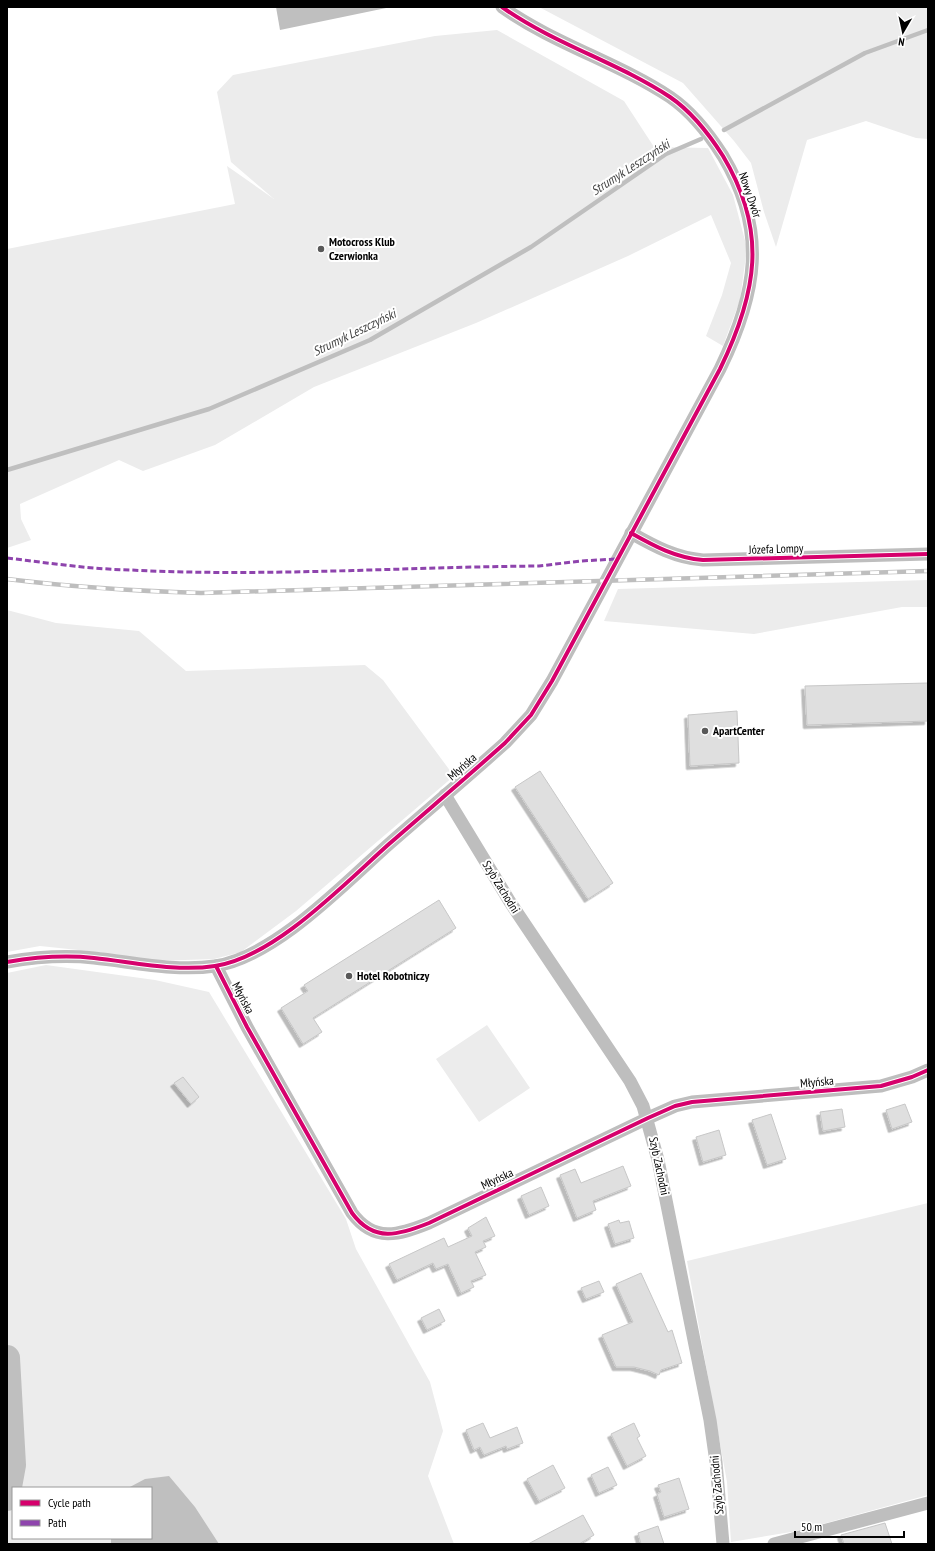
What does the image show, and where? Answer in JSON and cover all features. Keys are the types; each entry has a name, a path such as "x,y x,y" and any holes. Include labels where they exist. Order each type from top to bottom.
{"street":[{"name":"Nowy Dwór","path":"502,7 543,31 650,85 671,98 687,111 702,126 718,148 731,170 747,210 751,229 752,248 750,285 743,316 720,369 631,533"},
{"name":"Józefa Lompy","path":"631,533 656,547 680,557 694,560 928,554"},
{"name":"Młyńska","path":"7,962 41,957 69,956 176,967 216,966 248,956 283,935 322,904 505,742 531,715 548,688 631,533"},
{"name":"Szyb Zachodni","path":"445,795 510,902 630,1081 648,1118 658,1160 710,1420 716,1462 723,1544"},
{"name":"Młyńska","path":"216,966 247,1027 344,1201 361,1225 377,1233 391,1234 408,1231 418,1227 675,1106 692,1102 881,1086 928,1070"},
{"path":"774,1544 928,1503"}],"shaded area":[{"path":"276,7 391,7 280,30"},
{"path":"539,7 928,7 928,139 916,138 866,121 807,140 776,247 764,212 751,163 734,141 683,83"},
{"name":"Motocross Klub Czerwionka","path":"497,30 624,101 654,147 708,148 733,195 747,248 740,300 723,346 706,336 722,295 731,263 711,215 628,256 476,323 314,387 215,445 143,471 119,460 20,504 21,519 31,540 7,548 7,249 235,204 227,166 274,199 231,162 217,92 233,75 435,36"},
{"path":"928,580 928,607 902,607 754,634 604,621 618,589"},
{"path":"7,610 56,623 139,631 186,671 365,665 383,680 454,776 296,911 241,952 214,959 154,961 97,952 40,946 7,952"},
{"path":"46,965 155,980 209,992 346,1219 356,1249 430,1382 443,1431 428,1476 454,1544 7,1544 7,973"},
{"path":"487,1025 530,1088 479,1122 436,1059"},
{"path":"928,1203 928,1495 797,1531 731,1542 727,1482 687,1261"},
{"path":"169,1476 195,1507 219,1544 111,1544 111,1539 152,1539 152,1487 130,1487 145,1479"}],"building":[{"path":"928,683 928,721 807,725 805,686"},
{"path":"737,711 739,763 690,766 688,715"},
{"path":"540,771 613,883 588,899 515,787"},
{"name":"Hotel Robotniczy","path":"439,900 456,928 313,1018 322,1032 303,1044 281,1008 308,991 304,985"},
{"path":"183,1077 199,1097 191,1104 174,1083"},
{"path":"905,1104 912,1122 892,1129 886,1110"},
{"path":"842,1109 845,1127 823,1131 820,1112"},
{"path":"771,1114 786,1159 767,1165 752,1120"},
{"path":"719,1130 726,1155 703,1162 696,1137"},
{"path":"623,1166 631,1186 593,1201 596,1210 577,1218 560,1175 575,1169 581,1183"},
{"path":"541,1187 549,1206 529,1215 521,1196"},
{"path":"486,1217 495,1236 483,1241 486,1247 475,1252 486,1275 471,1281 474,1287 461,1293 448,1264 436,1269 433,1263 397,1280 389,1264 444,1238 448,1247 472,1236 468,1228"},
{"path":"619,1220 620,1223 629,1221 634,1238 615,1244 608,1224"},
{"path":"641,1273 668,1332 672,1330 682,1363 661,1370 659,1375 634,1367 616,1367 602,1335 633,1322 616,1284"},
{"path":"599,1281 604,1292 586,1299 581,1288"},
{"path":"439,1309 445,1321 427,1330 421,1318"},
{"path":"483,1423 490,1438 517,1427 523,1443 507,1449 506,1446 484,1455 480,1447 474,1450 466,1430"},
{"path":"634,1423 640,1436 637,1438 646,1456 627,1466 611,1434"},
{"path":"553,1465 565,1488 539,1501 527,1479"},
{"path":"608,1467 617,1485 599,1493 591,1475"},
{"path":"679,1478 689,1509 664,1517 657,1494 661,1492 658,1485"},
{"path":"583,1515 594,1535 579,1544 528,1544"},
{"path":"885,1523 892,1544 844,1544 841,1535"},
{"path":"658,1526 664,1544 641,1544 638,1533"}],"waterway":[{"name":"Strumyk Leszczyński","path":"724,130 865,53 928,30"},
{"name":"Strumyk Leszczyński","path":"7,470 209,409 370,340 531,247 666,154 701,139"},
{"path":"7,1358 13,1465 7,1498"}],"railway":[{"path":"7,579 104,588 201,593 928,571"}],"marked path":[{"path":"7,558 68,566 181,572 283,572 539,566 581,561 617,559"}],"cycle path":[{"path":"7,962 40,958 72,957 185,968 215,966 238,960 261,949 308,917 505,743 531,715 552,681 720,369 733,341 742,314 749,288 752,262 752,236 747,210 737,184 723,156 700,124 686,109 670,97 629,73 543,32 502,7"},
{"path":"631,533 674,554 703,560 928,554"},
{"path":"216,966 247,1027 352,1213 360,1223 378,1233 397,1233 429,1223 675,1106 692,1102 881,1086 912,1077 928,1070"}],"place":[{"name":"Motocross Klub Czerwionka","path":"321,249"},
{"name":"ApartCenter","path":"705,731"},
{"name":"Hotel Robotniczy","path":"349,976"}]}
